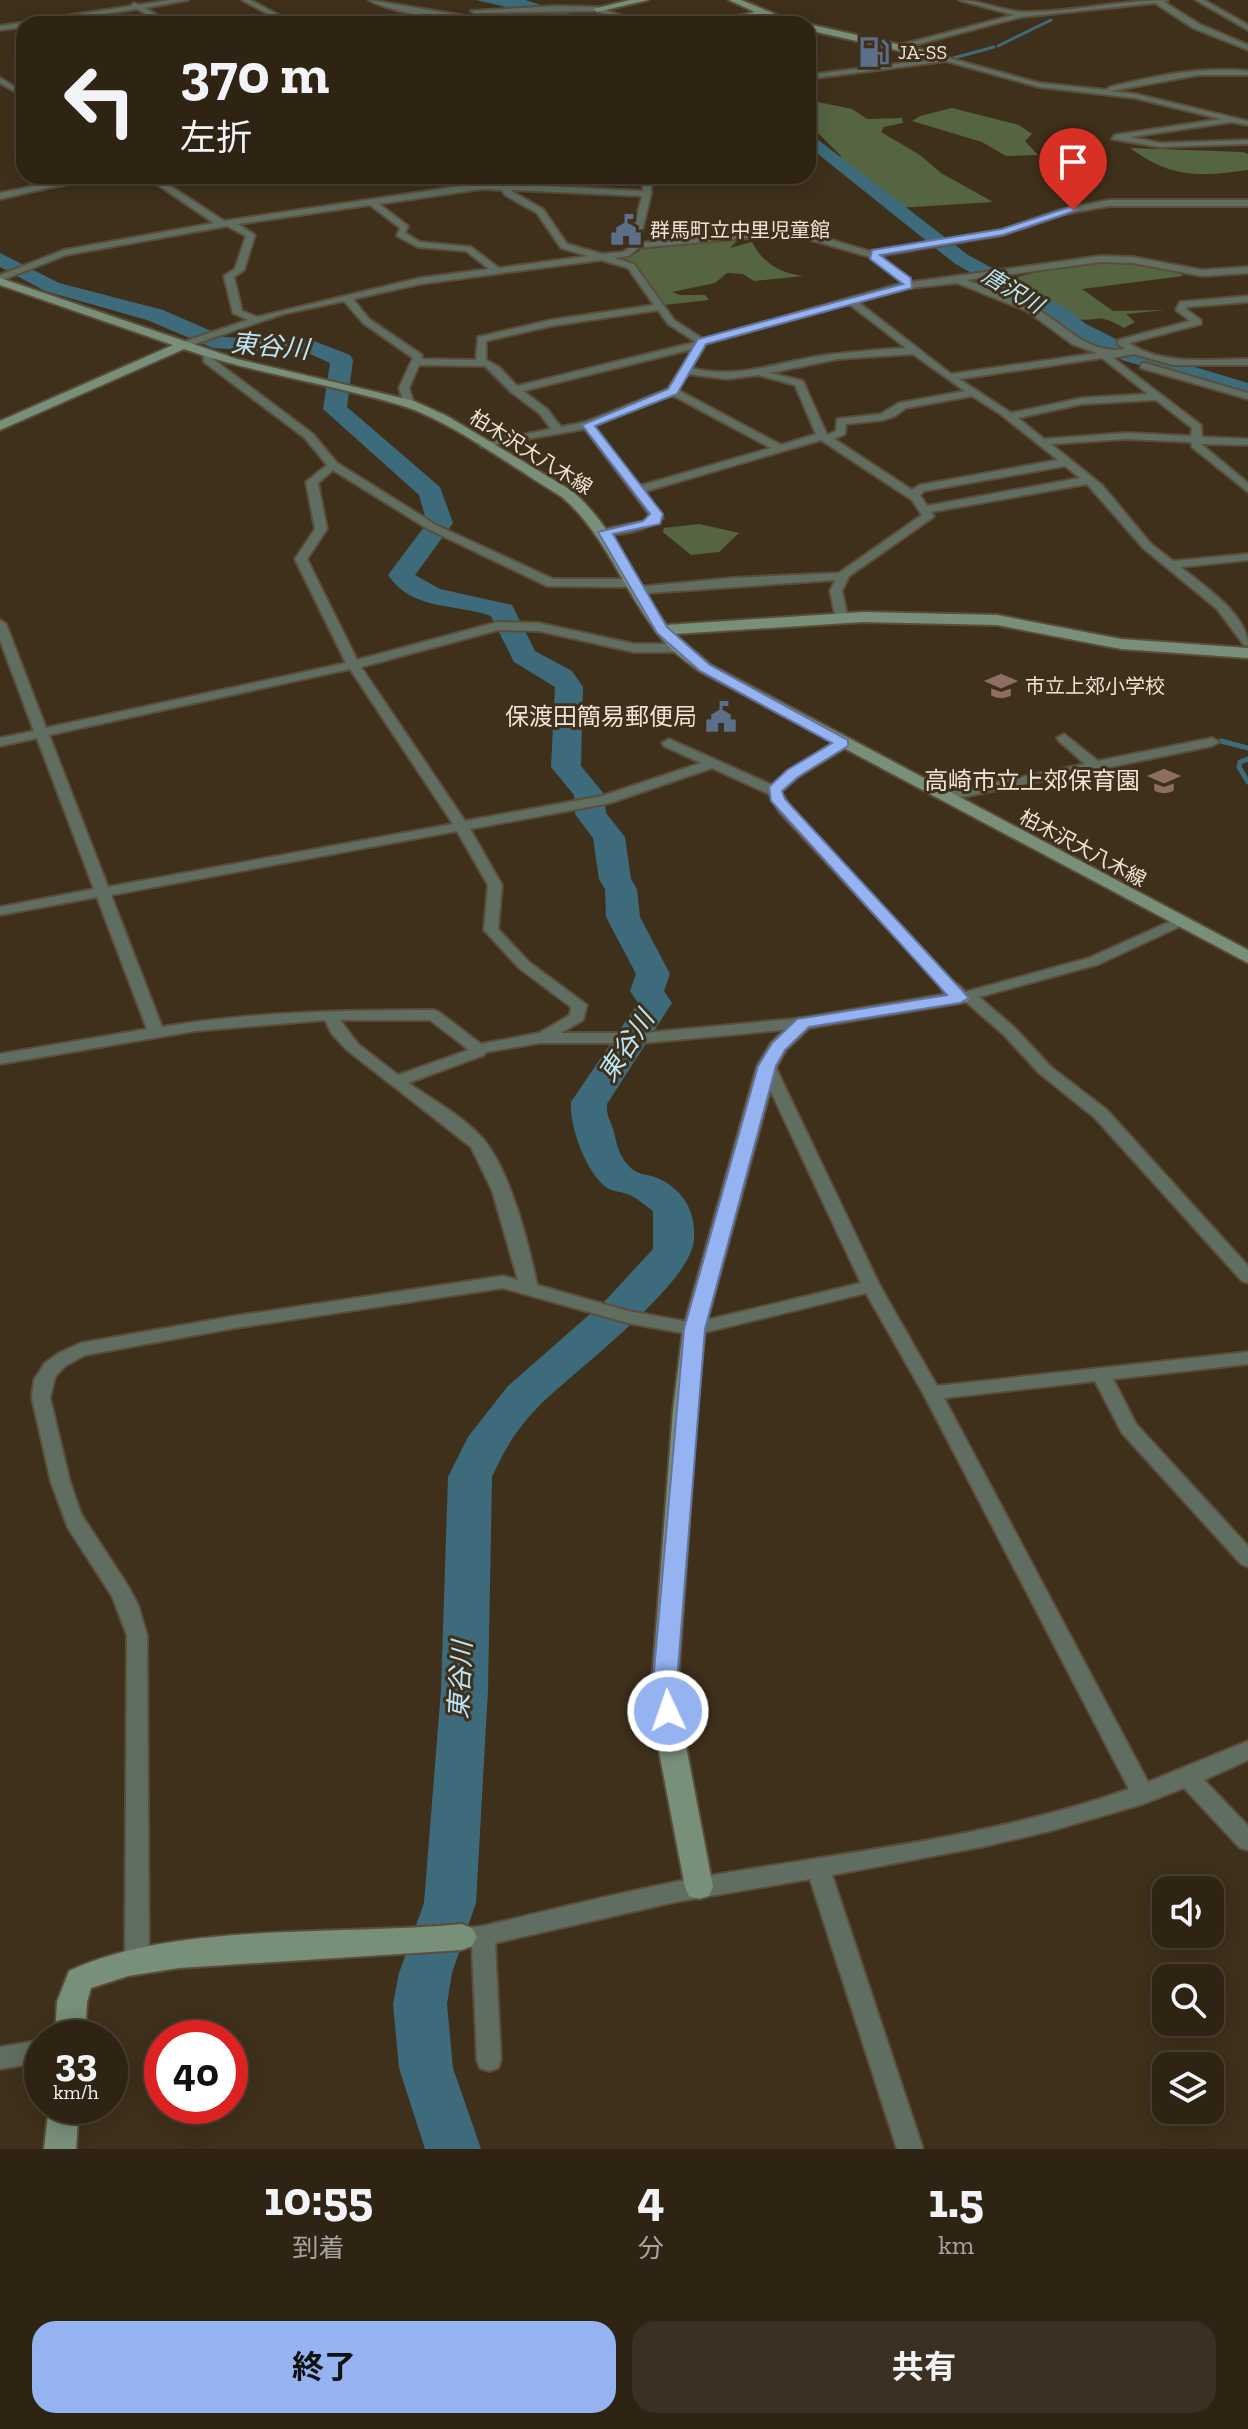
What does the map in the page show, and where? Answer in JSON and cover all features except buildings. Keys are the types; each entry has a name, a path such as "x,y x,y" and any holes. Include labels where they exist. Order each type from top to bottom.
{"street":[{"path":"125,0 153,16"},
{"path":"78,16 185,0"},
{"path":"245,0 276,16"},
{"path":"372,0 398,9 451,16"},
{"path":"512,0 565,9"},
{"path":"429,13 437,10 597,9 644,0"},
{"path":"733,0 776,16"},
{"path":"962,0 1021,15"},
{"path":"1199,0 1248,28"},
{"path":"903,47 1021,15 1161,1 1196,26 1248,48"},
{"path":"597,9 618,16"},
{"path":"746,16 766,12"},
{"path":"816,29 903,47 1039,85 1175,104 1248,123"},
{"path":"816,76 945,60"},
{"path":"1097,92 1173,76 1221,71 1248,73"},
{"path":"1234,119 1115,137 1160,145 1248,142"},
{"path":"0,196 58,184"},
{"path":"162,184 225,223 251,235 239,270 229,276 238,313 255,319"},
{"path":"0,426 183,345 255,319 346,297 495,269 626,254 634,246 647,184"},
{"path":"0,279 64,253 225,223 482,186 647,194"},
{"path":"514,187 506,190 540,211 564,246 631,266 674,325 701,343"},
{"path":"372,202 405,228 400,234 409,242 468,249 495,269"},
{"path":"873,255 879,251 1003,232 1063,212 1109,203 1248,203"},
{"path":"634,246 791,231 873,255 907,280 908,285"},
{"path":"515,390 701,343 908,285 1001,276 1076,261 1120,258 1196,272 1248,270"},
{"name":"柏木沢大八木線","path":"0,279 207,354 409,404 485,445 567,494 605,532 662,630 705,668 1248,957"},
{"path":"956,279 1030,309 1075,342 1248,396"},
{"path":"346,297 366,321 415,353 415,362 404,388 409,404"},
{"path":"1248,299 1183,304 1181,310 1198,322 1121,342 1134,351 1173,362 1248,362"},
{"path":"851,301 913,351 1010,416 1090,480 1169,565 1221,606 1248,642"},
{"path":"481,362 481,339 551,323 661,307"},
{"path":"485,445 588,425 672,391 701,343"},
{"path":"685,370 718,378 762,374 820,360 913,351"},
{"path":"949,377 1134,351"},
{"path":"207,354 208,360 235,383 309,436 333,465 432,527 551,583 635,587 843,576"},
{"path":"1114,355 1197,427 1196,445 1248,489"},
{"path":"415,362 481,362 497,368 515,390 542,407 557,430"},
{"path":"762,374 799,383 824,438 913,496 926,509 926,519 843,576 836,591 842,619"},
{"path":"672,391 778,447"},
{"path":"638,490 778,447 824,438 841,432 841,421 885,416 898,412 903,405 972,393"},
{"path":"1010,416 1082,401 1159,397"},
{"path":"588,425 657,518 647,524 605,532"},
{"path":"1041,442 1126,436 1197,442 1248,442"},
{"path":"913,496 920,488 1068,462"},
{"path":"333,465 312,482 321,529 301,559 353,665 460,824 495,885 491,930 524,965 579,1005 578,1017 540,1038"},
{"path":"926,509 1090,480"},
{"path":"1169,565 1248,557"},
{"path":"662,630 842,619 997,620 1121,644 1248,653"},
{"path":"0,624 100,894 156,1032"},
{"path":"0,742 353,665 498,626 539,627 634,648 679,648"},
{"path":"1064,738 1098,768"},
{"path":"944,797 1098,768 1212,742"},
{"path":"669,743 774,791 785,810 960,994 1010,1032 1045,1070 1101,1114 1248,1277"},
{"path":"774,791 793,774 843,743"},
{"path":"0,911 460,824 605,800 713,763"},
{"path":"397,1081 478,1052 478,1049 540,1038 643,1038 803,1023 960,994 1094,961 1180,921"},
{"path":"0,1059 226,1022 330,1015 434,1015 478,1049"},
{"path":"330,1015 334,1027 479,1145 492,1171 528,1287"},
{"path":"699,1887 671,1741 665,1682 694,1329 767,1066 778,1047 803,1023"},
{"path":"767,1066 871,1286 932,1393 1143,1795"},
{"path":"137,1961 137,1635 125,1595 77,1527 41,1398 40,1383 63,1357 81,1349 235,1322 503,1282 628,1317 694,1329 871,1286"},
{"path":"932,1393 1102,1377 1248,1358"},
{"path":"1102,1377 1129,1428 1248,1559"},
{"path":"71,2020 72,2002 79,1980 108,1965 226,1950 419,1942 472,1936 699,1887 818,1868 1081,1816 1189,1779 1248,1750"},
{"path":"1189,1779 1248,1841"},
{"path":"818,1868 910,2149"},
{"path":"472,1936 489,2060"},
{"path":"0,2058 24,2054"},
{"path":"60,2149 62,2124"}],"green space":[{"path":"816,102 852,109 867,119 902,118 903,123 884,127 881,132 920,155 941,173 993,202 897,208 840,167 841,156 816,131"},
{"path":"952,108 1019,125 1032,134 1025,141 1038,155 1006,156 982,142 912,121"},
{"path":"1130,148 1243,152 1248,154 1248,170 1186,173 1159,165"},
{"path":"740,238 730,248 752,242 773,266 803,276 754,281 743,274 727,273 715,283 672,292 705,295 709,300 664,305 628,262 616,259 635,254 644,247"},
{"path":"1124,259 1179,271 1183,276 1082,289 1113,311 1165,310 1126,314 1135,322 1124,328 1102,319 1075,319 1056,313 1001,281 1073,263"},
{"path":"699,524 739,533 719,552 691,555 663,532 664,528"}],"waterway":[{"name":"唐沢川","path":"484,0 522,4 566,16"},
{"path":"998,46 1051,20"},
{"path":"950,59 994,47"},
{"name":"唐沢川","path":"816,144 914,225 961,259 1056,312 1078,329 1130,355 1248,390"},
{"path":"36,191 69,184"},
{"name":"東谷川","path":"0,259 52,287 155,315 221,343 314,348 342,360 335,409 431,492 440,523 401,575 409,585 433,596 502,611 524,656 562,677 569,687 566,767 589,794 591,814 609,837 615,879 621,889 623,917 653,974 647,991 655,1003 620,1052 607,1081 589,1102 588,1116 595,1130 597,1149 620,1179 645,1187 671,1206 675,1230 673,1249 662,1268 620,1310 522,1397 483,1448 470,1477 464,1690 450,1903 423,1983 420,2004 426,2068 453,2149"},
{"path":"1221,741 1248,748"},
{"path":"1248,759 1240,762 1239,767 1248,782"}],"place":[{"name":"JA-SS","path":"874,52"},
{"name":"群馬町立中里児童館","path":"626,230"},
{"name":"市立上郊小学校","path":"1001,686"},
{"name":"保渡田簡易郵便局","path":"721,717"},
{"name":"高崎市立上郊保育園","path":"1164,781"}],"route":[{"path":"668,1711 665,1682 694,1329 767,1066 778,1047 803,1023 960,998 778,801 774,791 793,774 843,743 705,668 662,630 605,532 647,524 655,521 657,514 588,425 672,391 702,342 910,284 874,257 876,252 1003,232 1073,210"}]}
